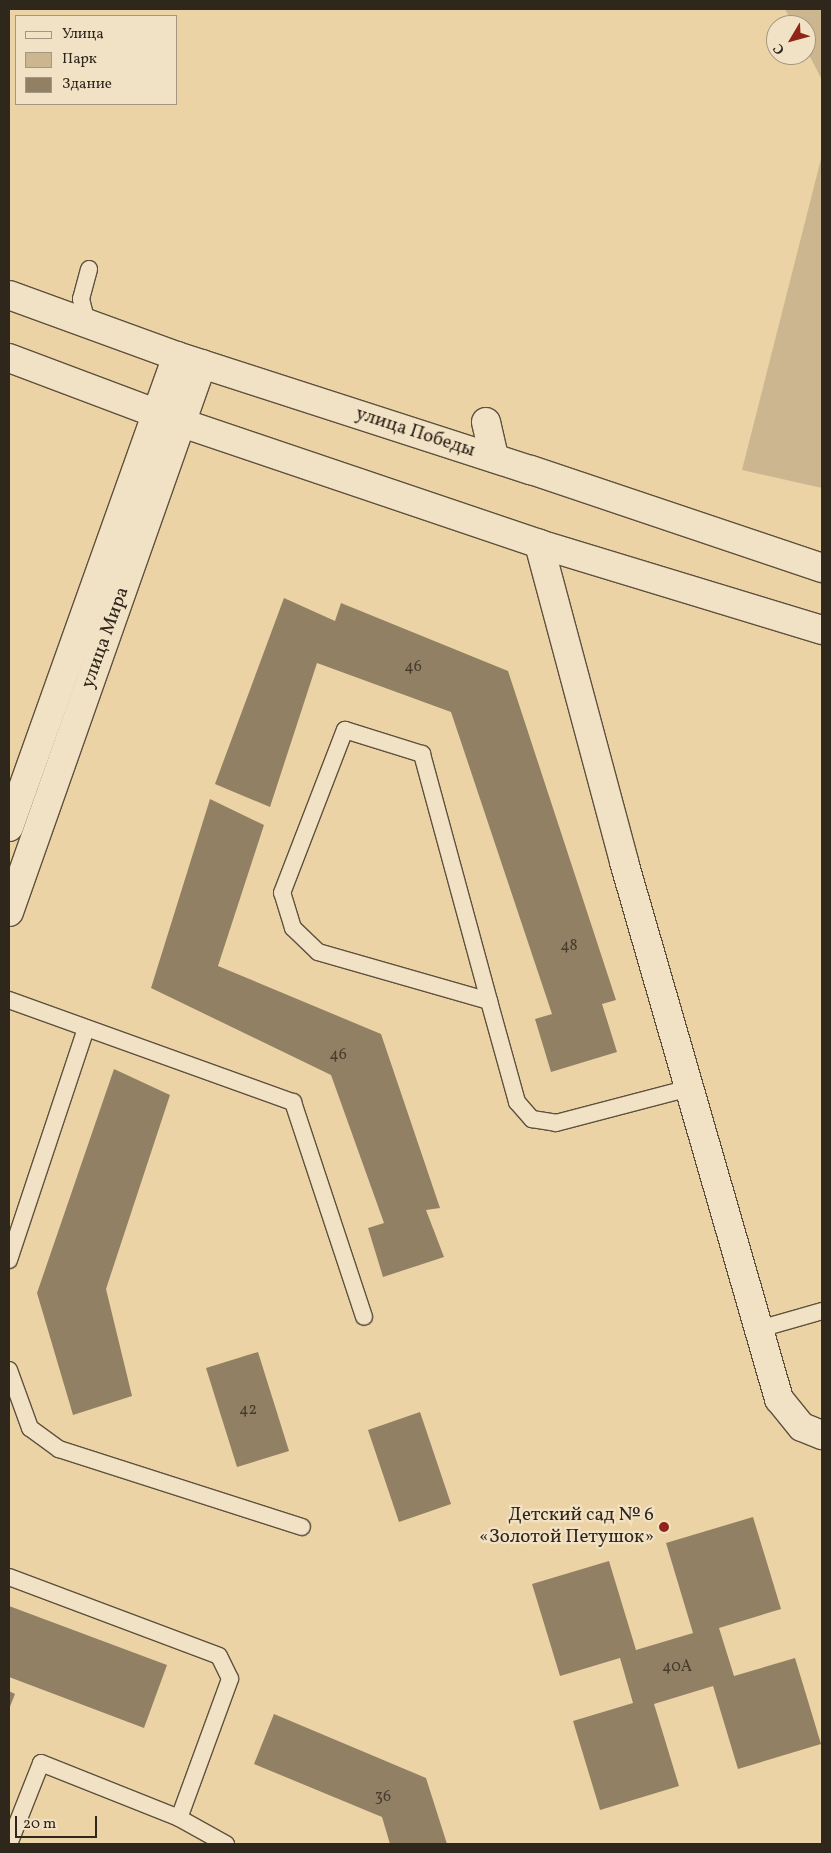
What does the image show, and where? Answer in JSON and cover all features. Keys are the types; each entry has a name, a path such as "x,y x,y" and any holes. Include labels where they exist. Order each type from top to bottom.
{"street":[{"name":"улица Победы","path":"9,295 177,356 494,458 822,568"},
{"name":"улица Мира","path":"9,827 177,356"},
{"path":"9,358 182,423 539,544 822,630"},
{"name":"улица Мира","path":"9,912 202,364"},
{"path":"486,422 494,458"},
{"path":"539,544 624,862 779,1399 802,1427 822,1435"}],"lane":[{"path":"87,324 81,300 89,270"},
{"path":"489,1001 318,952 293,928 282,893 345,730 422,754 517,1102 532,1119 556,1123 689,1088"},
{"path":"9,1000 293,1102 364,1317"},
{"path":"9,1260 86,1028"},
{"path":"759,1329 822,1311"},
{"path":"9,1370 30,1428 59,1450 302,1527"},
{"path":"9,1576 219,1656 230,1679 179,1818"},
{"path":"9,1844 41,1763 179,1818 226,1844"}],"green space":[{"path":"785,9 822,9 822,80 814,65 816,65 816,15 788,15"},
{"path":"822,155 822,488 742,470"}],"building":[{"path":"284,598 335,621 341,603 508,671 616,1000 602,1004 617,1052 551,1072 535,1019 552,1014 451,712 317,663 270,807 215,784"},
{"path":"210,799 264,825 218,966 381,1034 440,1208 426,1210 444,1257 383,1277 368,1228 384,1223 331,1075 151,988"},
{"path":"114,1069 170,1095 106,1289 132,1396 73,1415 37,1293"},
{"path":"258,1352 289,1451 237,1467 206,1368"},
{"path":"420,1412 451,1504 399,1522 368,1430"},
{"path":"753,1517 781,1609 719,1628 734,1676 795,1658 821,1744 738,1769 713,1686 654,1704 679,1786 600,1810 573,1721 633,1703 620,1658 560,1676 532,1584 609,1561 636,1650 693,1633 666,1543"},
{"path":"9,1606 167,1665 144,1728 9,1677"},
{"path":"9,1691 15,1694 9,1709"},
{"path":"274,1714 426,1778 447,1844 390,1844 382,1817 254,1764"}],"place":[{"name":"Детский сад № 6 «Золотой Петушок»","path":"664,1527"}]}
